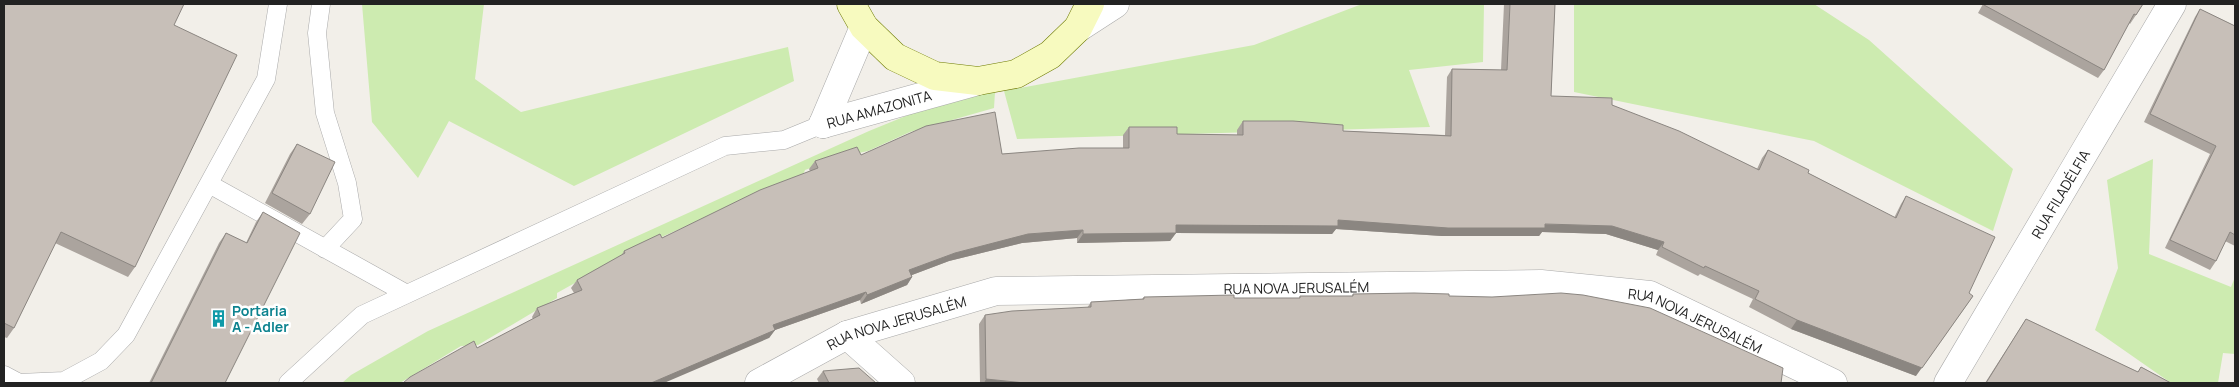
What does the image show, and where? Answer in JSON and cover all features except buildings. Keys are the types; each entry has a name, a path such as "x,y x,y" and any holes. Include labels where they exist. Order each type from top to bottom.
{"main road":[{"name":"RUA AMAZONITA","path":"858,15 895,57 934,76 978,81 1016,74 1050,55 1078,28 1090,4"}],"street":[{"name":"RUA AMAZONITA","path":"1078,28 1115,4"},
{"name":"RUA FILADÉLFIA","path":"1948,383 2172,4"},
{"name":"RUA AMAZONITA","path":"824,124 858,15"},
{"name":"RUA AMAZONITA","path":"824,124 978,81"},
{"name":"RUA NOVA JERUSALÉM","path":"759,383 847,335 996,291 1542,284 1650,295 1833,383"},
{"path":"847,335 901,383"}],"lane":[{"path":"4,375 20,383 64,381 101,361 126,335 266,79 278,4"},
{"path":"321,4 317,33 325,113 347,183 353,219 325,249"},
{"path":"288,383 362,315 725,146 784,140 824,124"},
{"path":"208,184 407,294"}],"green space":[{"path":"362,4 484,4 475,79 521,112 788,47 794,81 574,186 449,121 418,178 372,122"},
{"path":"1362,4 1484,4 1483,62 1409,70 1430,127 1017,139 1004,91 1254,45"},
{"path":"1574,4 1814,4 1869,40 2013,169 1993,231 1814,141 1574,92"},
{"path":"1041,61 995,92 994,108 910,132 868,151 841,157 805,170 803,175 641,246 557,293 557,298 478,345 461,346 400,383 342,383 351,375 428,331 869,131"},
{"path":"2153,159 2149,254 2231,287 2235,277 2235,354 2223,353 2218,383 2171,383 2095,330 2118,268 2107,180"}],"place":[{"name":"Portaria A - Adler","path":"218,318"}]}
